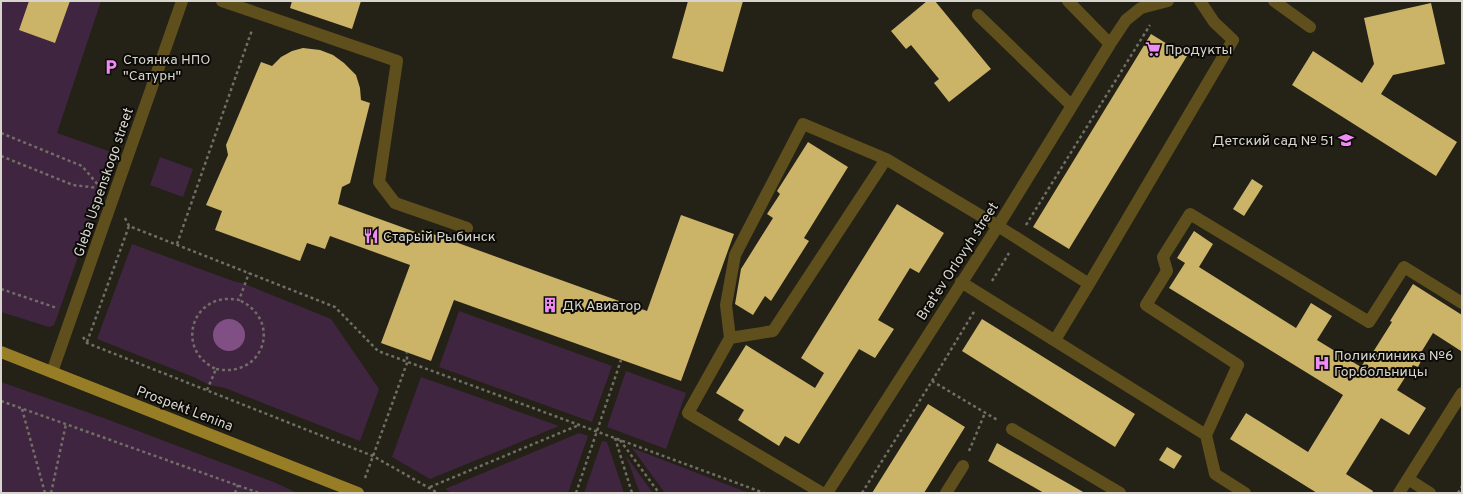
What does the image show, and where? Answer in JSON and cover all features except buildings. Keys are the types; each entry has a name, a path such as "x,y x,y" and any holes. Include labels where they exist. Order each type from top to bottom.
{"main road":[{"name":"Prospekt Lenina","path":"1,352 358,493"}],"street":[{"name":"Gleba Uspenskogo street","path":"52,372 182,1"},
{"path":"222,1 397,61 379,182 395,203 467,228"},
{"path":"1068,1 1110,44"},
{"name":"Brat'ev Orlovyh street","path":"827,493 998,226 1126,20 1141,8 1168,1"},
{"path":"1055,340 1233,40 1214,22 1200,1"},
{"path":"1274,1 1310,27"},
{"path":"978,15 1072,106"},
{"path":"822,493 688,413 730,338 726,305 735,256 803,124 886,159 998,226 1089,284"},
{"path":"730,338 773,331 886,159"},
{"path":"1245,493 1215,474 1206,435 1238,365 1146,305 1168,271 1163,257 1190,214 1369,322 1404,267 1462,303"},
{"path":"961,282 1206,435"},
{"path":"1399,493 1462,393"},
{"path":"1012,429 1120,493"},
{"path":"946,493 963,466"},
{"path":"1408,479 1430,493"}],"path":[{"path":"177,244 258,13"},
{"path":"1,133 82,166 102,189 73,185 1,156"},
{"path":"114,194 129,226 335,308 378,351 764,493"},
{"path":"87,343 129,226"},
{"path":"239,300 249,273"},
{"path":"1,289 60,310 70,320 87,343 373,456 438,493"},
{"path":"229,298 239,300 252,308 261,321 264,331 262,346 257,356 246,366 231,370 216,369 203,361 197,352 192,338 194,323 202,310 214,301 229,298"},
{"path":"365,478 407,362 407,352"},
{"path":"576,493 621,360"},
{"path":"207,390 216,369"},
{"path":"932,381 1012,429"},
{"path":"1,401 259,493"},
{"path":"21,408 45,493"},
{"path":"963,466 986,413"},
{"path":"50,493 66,424"},
{"path":"429,488 579,425"},
{"path":"615,438 632,493"},
{"path":"620,439 660,493"},
{"path":"236,493 238,485"},
{"path":"1458,493 1462,486"}],"shaded area":[{"path":"1,1 101,1 57,133 114,153 56,320 54,325 49,327 1,312"},
{"path":"160,157 193,169 183,197 150,185"},
{"path":"132,244 245,284 331,319 379,389 360,441 225,388 209,385 196,378 97,339"},
{"path":"459,311 612,366 592,422 439,367"},
{"path":"226,319 232,319 241,323 245,335 241,347 232,351 226,351 217,347 213,338 213,332 217,323"},
{"path":"626,371 686,393 666,449 607,427"},
{"path":"421,377 559,426 430,479 392,457"},
{"path":"1,382 101,417 276,483 297,493 1,493"},
{"path":"579,433 588,436 568,493 452,493 445,489"},
{"path":"602,441 607,442 624,493 584,493"},
{"path":"632,448 749,493 665,493"},
{"path":"626,456 653,493 640,493"}],"place":[{"name":"Продукты","path":"1153,49"},
{"name":"Стоянка НПО \"Сатурн\"","path":"111,67"},
{"name":"Детский сад № 51","path":"1346,140"},
{"name":"Старый Рыбинск","path":"371,236"},
{"name":"ДК Авиатор","path":"550,305"},
{"name":"Поликлиника №6 Гор.больницы","path":"1322,363"}]}
